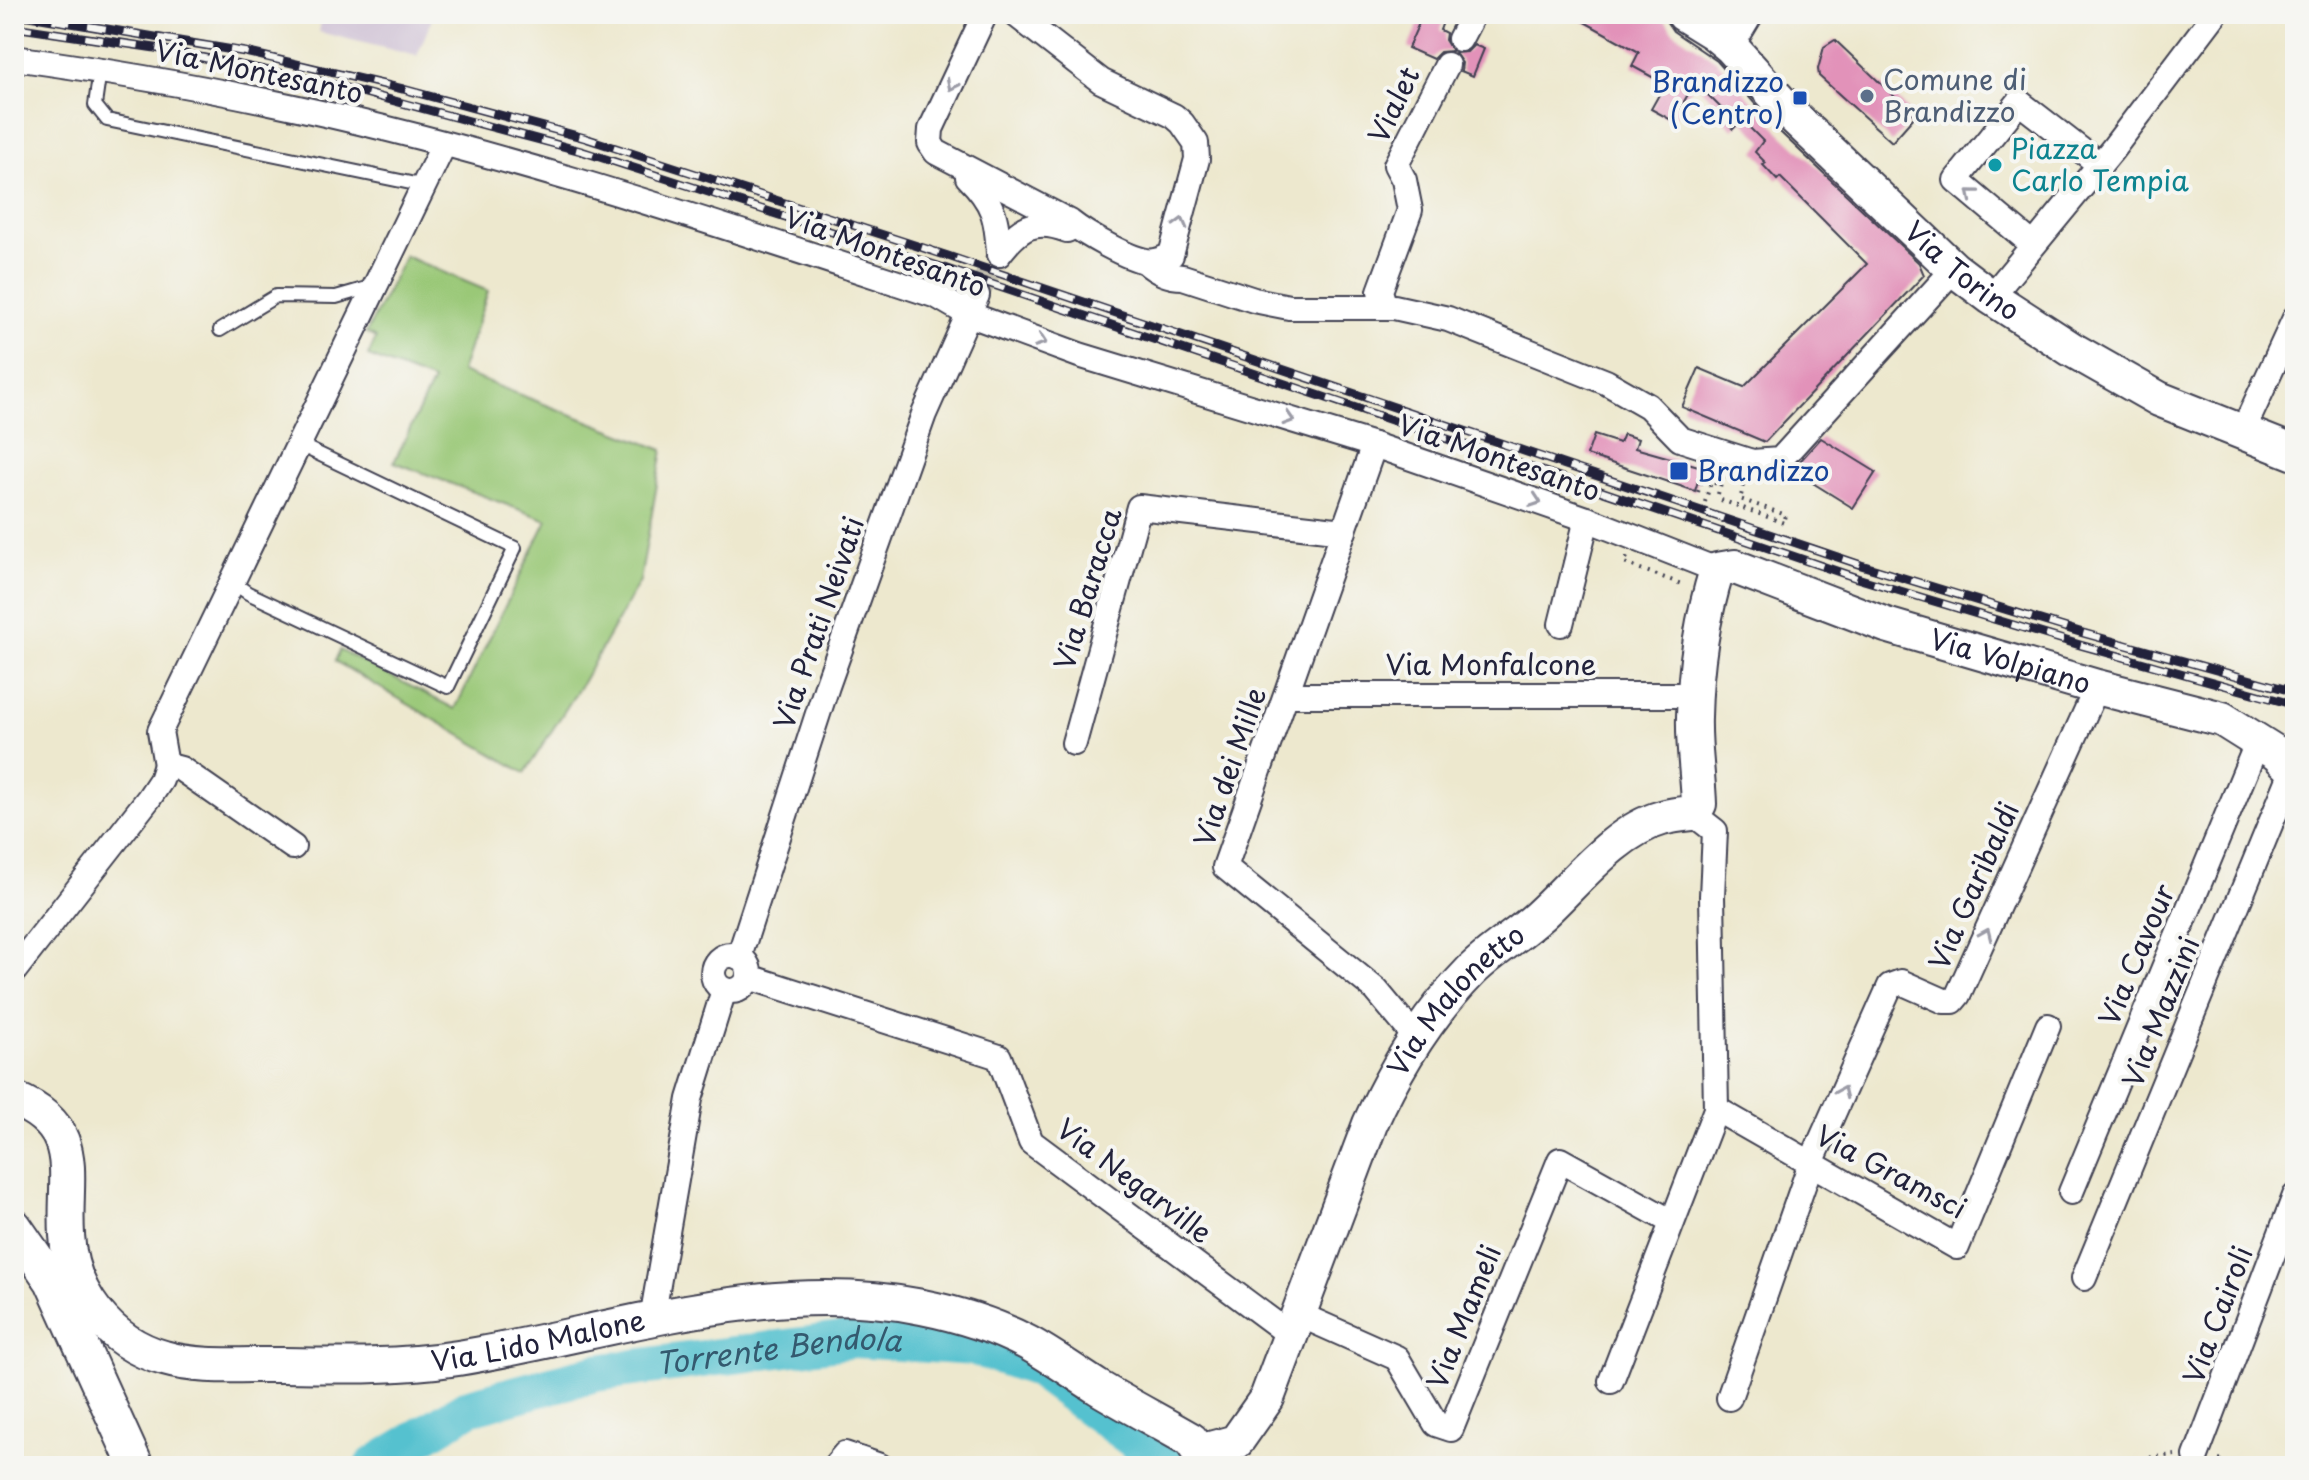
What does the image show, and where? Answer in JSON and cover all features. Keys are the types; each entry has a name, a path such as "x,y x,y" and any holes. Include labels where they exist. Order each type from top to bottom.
{"street":[{"path":"985,14 931,129 930,143 936,152 955,164 1070,222 1084,233"},
{"path":"1015,14 1101,81 1174,116 1191,133 1196,143 1197,159 1171,255 1174,269 1183,277"},
{"path":"1460,39 1473,14"},
{"name":"Via Torino","path":"1684,14 1731,47 1794,117 1954,269 1991,297 2071,349 2159,399 2295,453"},
{"path":"1731,47 1751,14"},
{"path":"1991,297 2099,164 2211,15"},
{"name":"Via Montesanto","path":"14,58 100,70 271,102 444,144 671,209 937,296 973,304 1079,355 1374,445 1587,519 1717,570"},
{"name":"Vialet","path":"1385,307 1380,291 1410,210 1404,180 1396,165 1447,65"},
{"path":"2032,244 1956,180 2019,102 2099,164"},
{"path":"14,971 161,780 166,765 160,731 444,144"},
{"path":"955,164 980,188 994,211 999,254 1017,232 1049,224 1084,233 1173,277 1183,277 1254,300 1289,307 1385,307 1448,319 1606,382 1648,406 1680,439 1752,462 1780,460 1954,269"},
{"path":"1146,262 1159,261 1171,255"},
{"name":"Via Prati Neivati","path":"744,967 861,590 924,414 973,304"},
{"path":"2242,433 2295,318"},
{"name":"Via dei Mille","path":"1374,445 1225,867 1376,990 1416,1038"},
{"name":"Via Baracca","path":"1074,743 1139,507 1344,531"},
{"path":"1561,624 1587,519"},
{"name":"Via Volpiano","path":"1717,570 1735,567 1886,625 2097,687 2222,719 2276,753 2294,770"},
{"path":"1611,1381 1716,1109 1712,896 1715,831 1692,813 1699,804 1693,719 1699,646 1717,570"},
{"name":"Via Garibaldi","path":"1729,1398 1811,1163 1890,986 1901,982 1944,1001 1953,1001 1958,995 2097,687"},
{"name":"Via Monfalcone","path":"1287,695 1695,695"},
{"name":"Via Cavour","path":"2071,1192 2258,741"},
{"path":"166,765 181,769 293,847"},
{"name":"Via Mazzini","path":"2084,1278 2294,770"},
{"name":"Via Malonetto","path":"1194,1460 1236,1442 1267,1398 1337,1219 1370,1124 1416,1038 1472,970 1539,917 1594,860 1633,832 1660,818 1692,813"},
{"path":"652,1319 690,1099 724,990 742,988 744,967"},
{"name":"Via Negarville","path":"744,967 999,1057 1031,1142 1295,1325"},
{"name":"Via Gramsci","path":"1716,1109 1957,1247 2048,1026"},
{"name":"Via Lido Malone","path":"14,1099 48,1117 63,1142 68,1169 67,1237 75,1274 88,1303 107,1327 142,1351 168,1360 381,1366 457,1358 738,1303 842,1297 922,1307 976,1321 1026,1342 1191,1440 1194,1460"},
{"name":"Via Mameli","path":"1295,1325 1397,1358 1436,1424 1451,1429 1560,1160 1672,1222"},
{"name":"Via Cairoli","path":"2196,1456 2295,1196"},
{"path":"14,1226 52,1281 136,1466"},
{"path":"840,1460 880,1466"}],"lane":[{"path":"100,70 95,105 107,120 425,186"},
{"path":"220,330 276,296 336,297 377,285"},
{"path":"232,582 248,593 448,687 515,548 300,445"}],"path":[{"path":"1698,492 1706,463"},
{"path":"1718,494 1723,476"},
{"path":"1721,500 1784,523 1786,515 1740,499 1747,476"},
{"path":"1705,502 1711,482 1721,485"},
{"path":"2062,1466 2176,1454 2244,1466"}],"shaded area":[{"path":"302,14 434,14 417,56 319,32 322,17"}],"green space":[{"path":"405,256 488,291 461,372 663,450 640,581 579,688 525,773 335,661 340,650 455,709 547,520 394,462 433,381 368,356 376,338 366,333"}],"building":[{"path":"1423,14 1446,14 1440,30 1446,33 1445,40 1452,51 1440,52 1433,59 1408,48"},
{"path":"1570,14 1652,14 1666,21 1673,31 1717,61 1780,132 1919,263 1924,275 1765,442 1682,407 1699,368 1744,387 1867,264 1780,177 1777,180 1763,165 1766,163 1755,152 1763,141 1742,120 1733,129 1719,116 1724,111 1695,82 1673,121 1651,109 1665,84 1632,66 1639,52"},
{"name":"Comune di Brandizzo","path":"1835,40 1915,116 1892,142 1819,76 1824,47"},
{"path":"1474,45 1484,49 1473,76 1461,71 1462,63 1455,53 1467,52"},
{"path":"1623,434 1638,439 1635,448 1702,467 1695,491 1587,455 1594,435 1619,443"},
{"path":"1821,438 1876,472 1853,508 1792,470"}],"waterway":[{"name":"Torrente Bendola","path":"373,1466 469,1407 596,1373 855,1339 975,1347 1036,1368 1169,1466"}],"tunnel":[{"path":"977,295 999,254"}],"railway":[{"path":"17,14 245,52 403,89 585,138 948,256 1861,565 2083,633 2295,692"},
{"path":"14,27 155,48 324,82 581,151 944,268 1857,578 2295,705"}],"place":[{"name":"Comune di Brandizzo","path":"1867,96"},
{"name":"Brandizzo (Centro)","path":"1800,98"},
{"name":"Piazza Carlo Tempia","path":"1995,165"},
{"name":"Brandizzo","path":"1679,471"}]}
